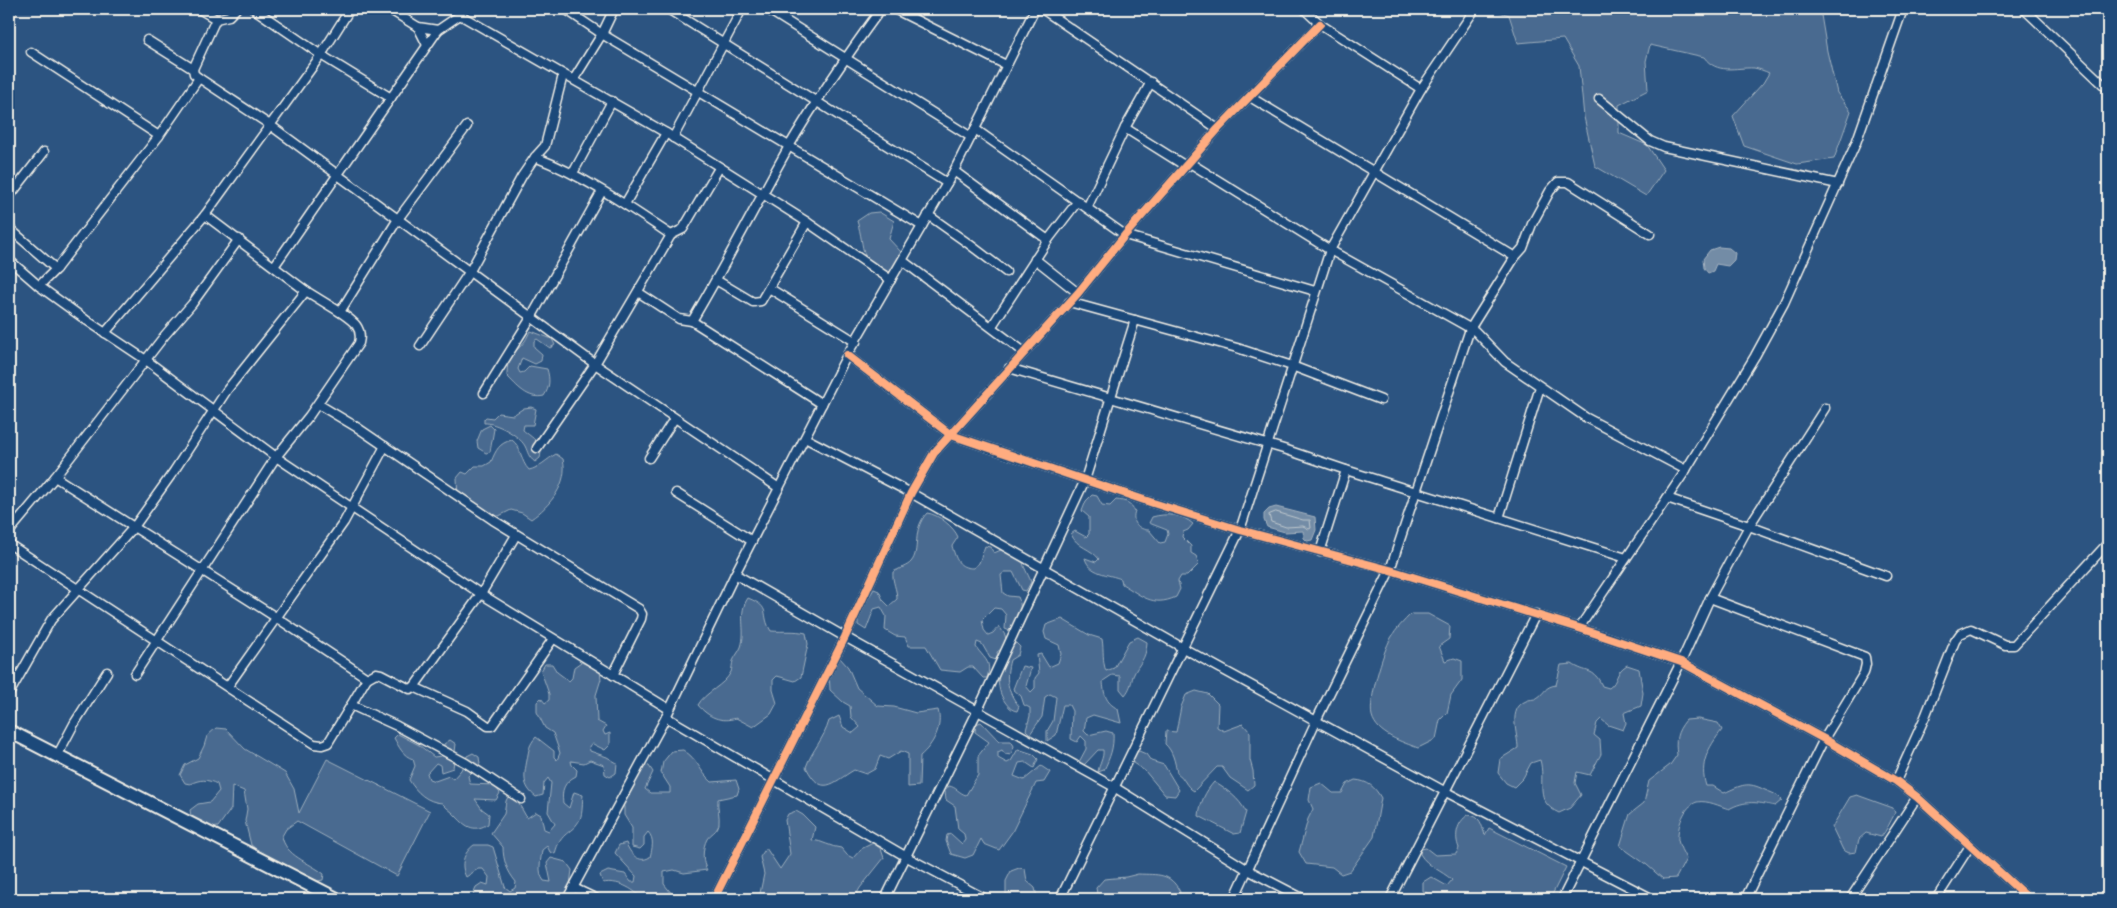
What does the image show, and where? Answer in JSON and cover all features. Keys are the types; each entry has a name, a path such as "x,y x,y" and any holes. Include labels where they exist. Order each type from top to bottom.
{"main road":[{"path":"9,730 337,899"}],"street":[{"path":"9,14 12,9"},
{"path":"199,9 216,19 229,16 236,9"},
{"path":"254,9 391,98"},
{"path":"105,333 205,215 321,54 350,9"},
{"path":"389,9 418,27 438,30"},
{"path":"565,9 602,34 922,226"},
{"path":"574,79 602,34 614,9"},
{"path":"668,9 947,183"},
{"path":"625,204 698,92 742,9"},
{"path":"767,9 973,133 1078,201 1125,235 1315,291"},
{"path":"692,321 789,147 880,9"},
{"path":"894,9 1006,65"},
{"path":"567,899 667,713 735,574 822,404 848,355 954,171 1036,9"},
{"path":"1042,9 1218,129"},
{"path":"1304,9 1320,24 1421,90"},
{"path":"1060,899 1240,530 1315,291 1330,250 1421,90 1475,9"},
{"path":"1579,628 1686,470 1755,356 1784,303 1856,143 1903,9"},
{"path":"2024,9 2108,89"},
{"path":"275,266 427,45 438,30 461,12 563,75 574,79 612,101 807,222 891,280"},
{"path":"193,69 216,19"},
{"path":"714,899 845,638 911,493 934,453 1078,293 1125,235 1218,129 1320,24"},
{"path":"418,27 427,45"},
{"path":"147,40 193,69 194,74 199,78 270,125 595,364 779,488"},
{"path":"31,52 159,136"},
{"path":"420,346 470,271 534,156 545,146 563,75"},
{"path":"39,286 56,269 159,136 199,78"},
{"path":"1087,208 1125,128 1151,82"},
{"path":"1250,97 1515,257"},
{"path":"1599,100 1650,141 1664,147 1838,184"},
{"path":"573,173 612,101"},
{"path":"340,312 398,219 467,126"},
{"path":"1125,128 1330,250 1470,328 1505,362 1540,388 1586,417 1686,470"},
{"path":"9,197 44,152"},
{"path":"534,156 573,173 625,204 671,236"},
{"path":"537,448 595,364 671,236 683,230 719,168"},
{"path":"954,171 1048,240"},
{"path":"1234,899 1316,721 1390,570 1470,328 1526,241 1532,224 1550,191 1558,182 1568,182 1650,234"},
{"path":"484,393 532,316 602,191"},
{"path":"992,326 1035,258 1078,201"},
{"path":"135,674 276,457 318,404 359,343 361,335 359,327 340,312 306,291 205,215"},
{"path":"928,215 1006,272"},
{"path":"716,280 754,302 760,301 807,222"},
{"path":"9,228 56,269"},
{"path":"9,532 192,304 239,239"},
{"path":"1035,258 1078,293"},
{"path":"9,260 39,286 146,360 276,457 481,594 613,675 667,713 774,780 905,856 986,899"},
{"path":"903,261 992,326 1024,352"},
{"path":"769,288 856,342"},
{"path":"9,694 50,620 134,527 214,412 227,390 306,291"},
{"path":"638,292 679,319 692,321 822,404"},
{"path":"1069,302 1237,348 1292,366 1381,400"},
{"path":"885,899 977,712 1085,480 1135,320"},
{"path":"848,355 951,435 1153,503 1240,530 1390,570 1536,614 1682,662 1824,739 1896,781 1917,797 1970,846 2019,896 2029,899"},
{"path":"1010,368 1268,445 1626,558"},
{"path":"1498,518 1540,388"},
{"path":"318,404 385,446 516,534 640,609 641,619 613,675"},
{"path":"1562,899 1682,662 1710,598 1749,526 1825,408"},
{"path":"649,458 674,419"},
{"path":"805,438 911,493 1183,648 1446,792 1653,899"},
{"path":"228,686 326,550 353,507 385,446"},
{"path":"1320,552 1346,470"},
{"path":"54,477 277,618 367,678"},
{"path":"676,493 752,541"},
{"path":"1667,498 1886,576"},
{"path":"414,687 481,594 516,534"},
{"path":"1896,781 1925,717 1954,641 1960,634 1971,630 2005,645 2014,645 2108,543"},
{"path":"9,544 318,746 328,743 367,678 376,673 410,689 414,687 467,711 492,726 553,639"},
{"path":"735,574 845,638 1114,787 1248,870 1304,899"},
{"path":"1710,598 1864,657 1866,664 1864,673 1824,739 1745,899"},
{"path":"1390,899 1536,614"},
{"path":"57,756 74,724 107,672"},
{"path":"351,705 397,726 466,763 521,799"},
{"path":"1850,899 1917,797"},
{"path":"1936,899 1970,846"},
{"path":"574,888 597,899"}],"shaded area":[{"path":"1491,9 1820,9 1837,93 1851,111 1834,159 1797,164 1744,146 1733,116 1763,83 1769,73 1754,68 1721,68 1709,63 1704,57 1650,45 1646,61 1648,90 1619,105 1619,133 1647,145 1664,170 1646,196 1595,166 1584,117 1579,66 1563,39 1518,43 1509,15"},
{"path":"879,212 894,221 889,239 901,252 898,265 891,272 880,269 868,260 857,221 869,213"},
{"path":"531,331 552,339 555,345 550,348 537,339 534,341 534,347 542,354 541,361 535,364 522,358 518,369 520,373 530,366 547,369 549,383 544,396 538,397 528,394 519,388 507,376 510,359"},
{"path":"531,407 536,409 533,425 524,425 523,430 539,445 540,458 535,462 518,438 500,427 484,423 486,417 493,418 498,413 513,415 524,408"},
{"path":"490,425 494,429 490,452 486,453 478,448 477,441 482,429"},
{"path":"512,440 518,446 529,470 556,454 563,459 564,468 561,485 545,508 531,519 522,513 511,510 499,516 485,516 458,499 457,478 462,472 467,474 475,466 484,466 491,462 498,448"},
{"path":"1092,495 1097,496 1102,505 1110,506 1116,500 1129,504 1135,511 1134,518 1136,524 1145,530 1149,530 1160,543 1165,542 1168,534 1167,530 1149,523 1152,517 1174,515 1184,518 1193,524 1188,530 1183,532 1182,537 1191,546 1191,553 1196,556 1199,564 1187,576 1181,576 1178,581 1180,589 1176,597 1160,601 1147,599 1122,584 1121,579 1100,573 1087,563 1085,558 1096,562 1099,559 1080,545 1071,534 1075,531 1086,537 1089,534 1089,517 1082,511 1086,501"},
{"path":"927,513 941,518 956,533 958,537 952,546 956,559 968,568 973,568 979,563 985,546 990,547 994,553 1001,550 1022,557 1024,567 1031,582 1026,591 1022,590 1013,572 1005,572 1001,575 1003,593 1008,596 1018,597 1020,602 1019,614 1010,631 1005,629 1006,615 1001,609 994,608 982,620 984,630 988,635 993,633 999,626 1005,635 1007,645 997,652 999,661 990,658 982,644 977,642 976,647 988,664 987,678 983,678 973,667 968,667 960,672 940,670 926,646 909,646 905,637 895,636 885,630 886,616 881,607 874,609 866,630 858,625 858,615 874,589 879,591 883,600 889,606 897,599 893,572 908,565 914,557 919,526"},
{"path":"748,598 761,605 771,631 806,633 808,644 801,677 795,681 777,676 773,680 773,690 777,703 771,714 753,727 736,718 725,720 710,716 698,705 731,672 733,661 743,640 743,610"},
{"path":"1411,614 1428,614 1450,626 1449,639 1439,646 1445,661 1454,658 1462,661 1462,680 1451,695 1447,713 1440,720 1436,739 1418,748 1385,733 1375,723 1371,709 1380,664 1388,644 1395,631"},
{"path":"1062,619 1089,635 1102,639 1106,671 1114,668 1129,641 1138,637 1147,642 1144,657 1135,671 1125,695 1120,689 1120,676 1112,675 1103,681 1106,697 1110,704 1118,709 1121,723 1093,715 1086,718 1084,731 1088,735 1106,731 1113,733 1110,757 1104,770 1098,772 1103,750 1098,750 1084,765 1079,762 1086,749 1086,741 1081,736 1077,742 1071,739 1072,711 1069,705 1063,705 1056,735 1047,741 1047,731 1053,721 1056,697 1050,694 1045,697 1042,717 1030,734 1026,730 1030,708 1024,705 1021,696 1013,689 1022,666 1031,668 1026,686 1031,692 1035,688 1035,678 1039,673 1037,655 1041,654 1049,667 1058,663 1061,654 1059,645 1046,639 1044,632 1046,625"},
{"path":"1016,643 1020,647 1018,655 1010,660 1007,679 1012,695 1019,706 1017,711 1009,707 1005,702 999,687 1002,663"},
{"path":"840,658 848,667 857,688 878,706 894,707 916,713 938,710 939,723 936,735 929,747 920,756 919,786 908,787 908,754 901,751 888,759 880,756 875,769 866,774 854,770 828,785 822,785 812,777 806,767 829,721 839,716 843,727 853,733 860,727 851,717 850,706 830,690 829,672"},
{"path":"581,662 600,671 601,679 596,695 597,721 606,726 603,731 605,735 610,733 610,745 605,750 593,744 589,746 590,751 617,763 616,773 610,777 605,774 604,765 590,760 584,763 571,761 577,770 576,776 564,787 562,794 563,803 569,808 574,792 583,795 581,816 574,828 560,841 555,854 550,852 547,846 542,850 540,866 544,881 551,882 547,863 551,858 566,862 572,870 569,892 563,899 477,899 473,894 476,887 482,883 488,885 489,877 483,869 478,869 466,877 464,873 465,855 474,845 493,847 505,887 510,891 515,888 516,882 506,865 503,847 491,833 504,814 506,801 511,790 527,818 536,812 541,815 544,829 549,831 555,824 548,812 551,783 548,778 544,783 543,795 536,797 528,789 525,780 529,750 536,737 554,751 554,757 557,760 560,753 553,733 545,728 537,712 537,702 541,698 545,703 549,700 549,694 541,671 545,664 552,664 557,672 569,681 572,678 574,667"},
{"path":"1572,664 1593,673 1602,686 1609,688 1620,671 1627,665 1639,669 1643,693 1641,706 1624,713 1626,723 1623,730 1608,725 1601,719 1597,723 1594,735 1600,740 1601,754 1590,775 1577,772 1575,783 1581,795 1570,808 1559,813 1546,803 1543,796 1540,760 1531,763 1523,778 1514,787 1506,783 1498,773 1500,759 1518,748 1515,716 1520,705 1537,698 1547,688 1556,685 1561,665"},
{"path":"1196,691 1208,694 1218,704 1217,727 1224,731 1243,724 1250,732 1250,760 1254,785 1248,790 1230,778 1222,767 1217,767 1194,791 1177,773 1172,753 1165,744 1166,731 1176,732 1181,707 1186,695"},
{"path":"1698,719 1718,723 1722,730 1709,750 1704,763 1706,786 1713,786 1724,793 1740,786 1749,785 1759,787 1778,796 1782,800 1775,806 1751,803 1740,804 1729,809 1705,802 1692,804 1682,818 1678,835 1679,845 1686,859 1676,878 1663,879 1620,846 1630,814 1644,803 1649,781 1670,765 1677,755 1676,740 1680,728 1686,720"},
{"path":"981,722 999,741 1011,741 1014,746 1011,755 1005,754 1002,750 998,752 998,758 1007,763 1011,761 1018,749 1033,754 1038,759 1034,768 1025,762 1019,763 1014,776 1024,780 1041,766 1050,772 1044,782 1036,783 1012,832 999,850 984,844 981,839 973,855 965,858 951,854 946,841 947,835 951,834 962,844 965,840 964,834 958,829 955,806 946,800 945,791 949,786 966,795 978,775 978,756 989,742 975,732 976,724"},
{"path":"216,728 226,729 245,749 285,773 294,789 299,813 327,759 430,811 397,876 297,821 286,829 282,836 284,843 298,858 324,874 323,880 318,881 272,861 251,845 245,821 247,809 244,791 232,786 231,809 218,827 205,829 192,822 190,810 198,804 210,802 219,791 217,784 213,782 204,780 190,784 185,783 180,775 185,765 198,758 207,736"},
{"path":"398,734 419,745 434,757 441,756 444,744 450,740 456,744 453,768 441,772 440,765 436,763 427,773 429,779 435,781 449,776 453,779 461,770 467,756 473,753 479,757 480,764 468,776 470,784 494,785 500,793 496,800 475,799 482,809 489,814 488,824 479,828 471,828 442,803 427,799 415,789 409,780 415,766 413,759 404,753 398,745 394,738"},
{"path":"683,750 712,782 736,780 739,789 737,795 718,799 719,824 717,829 707,839 703,851 703,859 707,870 684,873 674,870 664,872 664,884 672,894 670,899 642,899 634,891 624,886 608,882 603,883 600,875 608,871 625,874 631,882 635,882 636,876 615,853 619,845 626,843 632,854 639,859 650,857 652,841 648,832 644,837 644,845 640,849 632,847 632,828 624,815 621,799 642,764 649,766 653,772 645,789 650,793 670,793 670,787 661,773 663,762 672,751"},
{"path":"1139,751 1146,754 1151,761 1164,765 1179,790 1175,796 1165,795 1145,771 1133,763 1134,753"},
{"path":"1355,780 1371,785 1381,798 1374,837 1350,871 1341,874 1332,867 1306,864 1299,852 1308,819 1313,809 1309,800 1311,787 1321,783 1333,793 1342,793 1347,784"},
{"path":"1214,782 1236,798 1246,812 1240,833 1234,834 1199,816 1200,807"},
{"path":"1857,795 1893,808 1895,813 1881,837 1866,833 1859,839 1856,852 1849,853 1843,850 1832,827 1850,797"},
{"path":"796,811 815,827 812,840 841,848 847,855 853,858 861,849 873,843 881,849 884,858 860,888 854,899 732,899 742,896 759,898 764,874 760,857 766,848 780,869 790,854 785,820 788,814"},
{"path":"1468,815 1478,819 1485,835 1489,828 1566,867 1550,899 1438,899 1423,891 1423,882 1431,877 1447,886 1452,880 1423,858 1420,854 1421,849 1426,848 1435,855 1456,854 1459,848 1457,834 1459,825"},
{"path":"1019,868 1025,869 1027,881 1035,888 1037,897 1044,899 1006,899 1006,881 1011,871"},
{"path":"1138,874 1157,875 1168,878 1180,892 1178,899 1098,899 1096,888 1104,879"}],"water":[{"path":"1719,247 1729,248 1735,253 1734,260 1728,266 1716,264 1713,271 1708,273 1704,268 1703,259 1710,250"},
{"path":"1276,507 1315,517 1316,530 1312,540 1307,541 1304,538 1303,531 1285,532 1267,527 1264,514 1269,509"}],"cycle path":[{"path":"714,899 845,637 911,493 934,453 1078,293 1125,235 1218,129 1320,24"},
{"path":"847,355 951,435 1153,503 1240,530 1390,570 1579,628 1681,662 1824,739 1896,781 1917,797 2029,899"}]}
